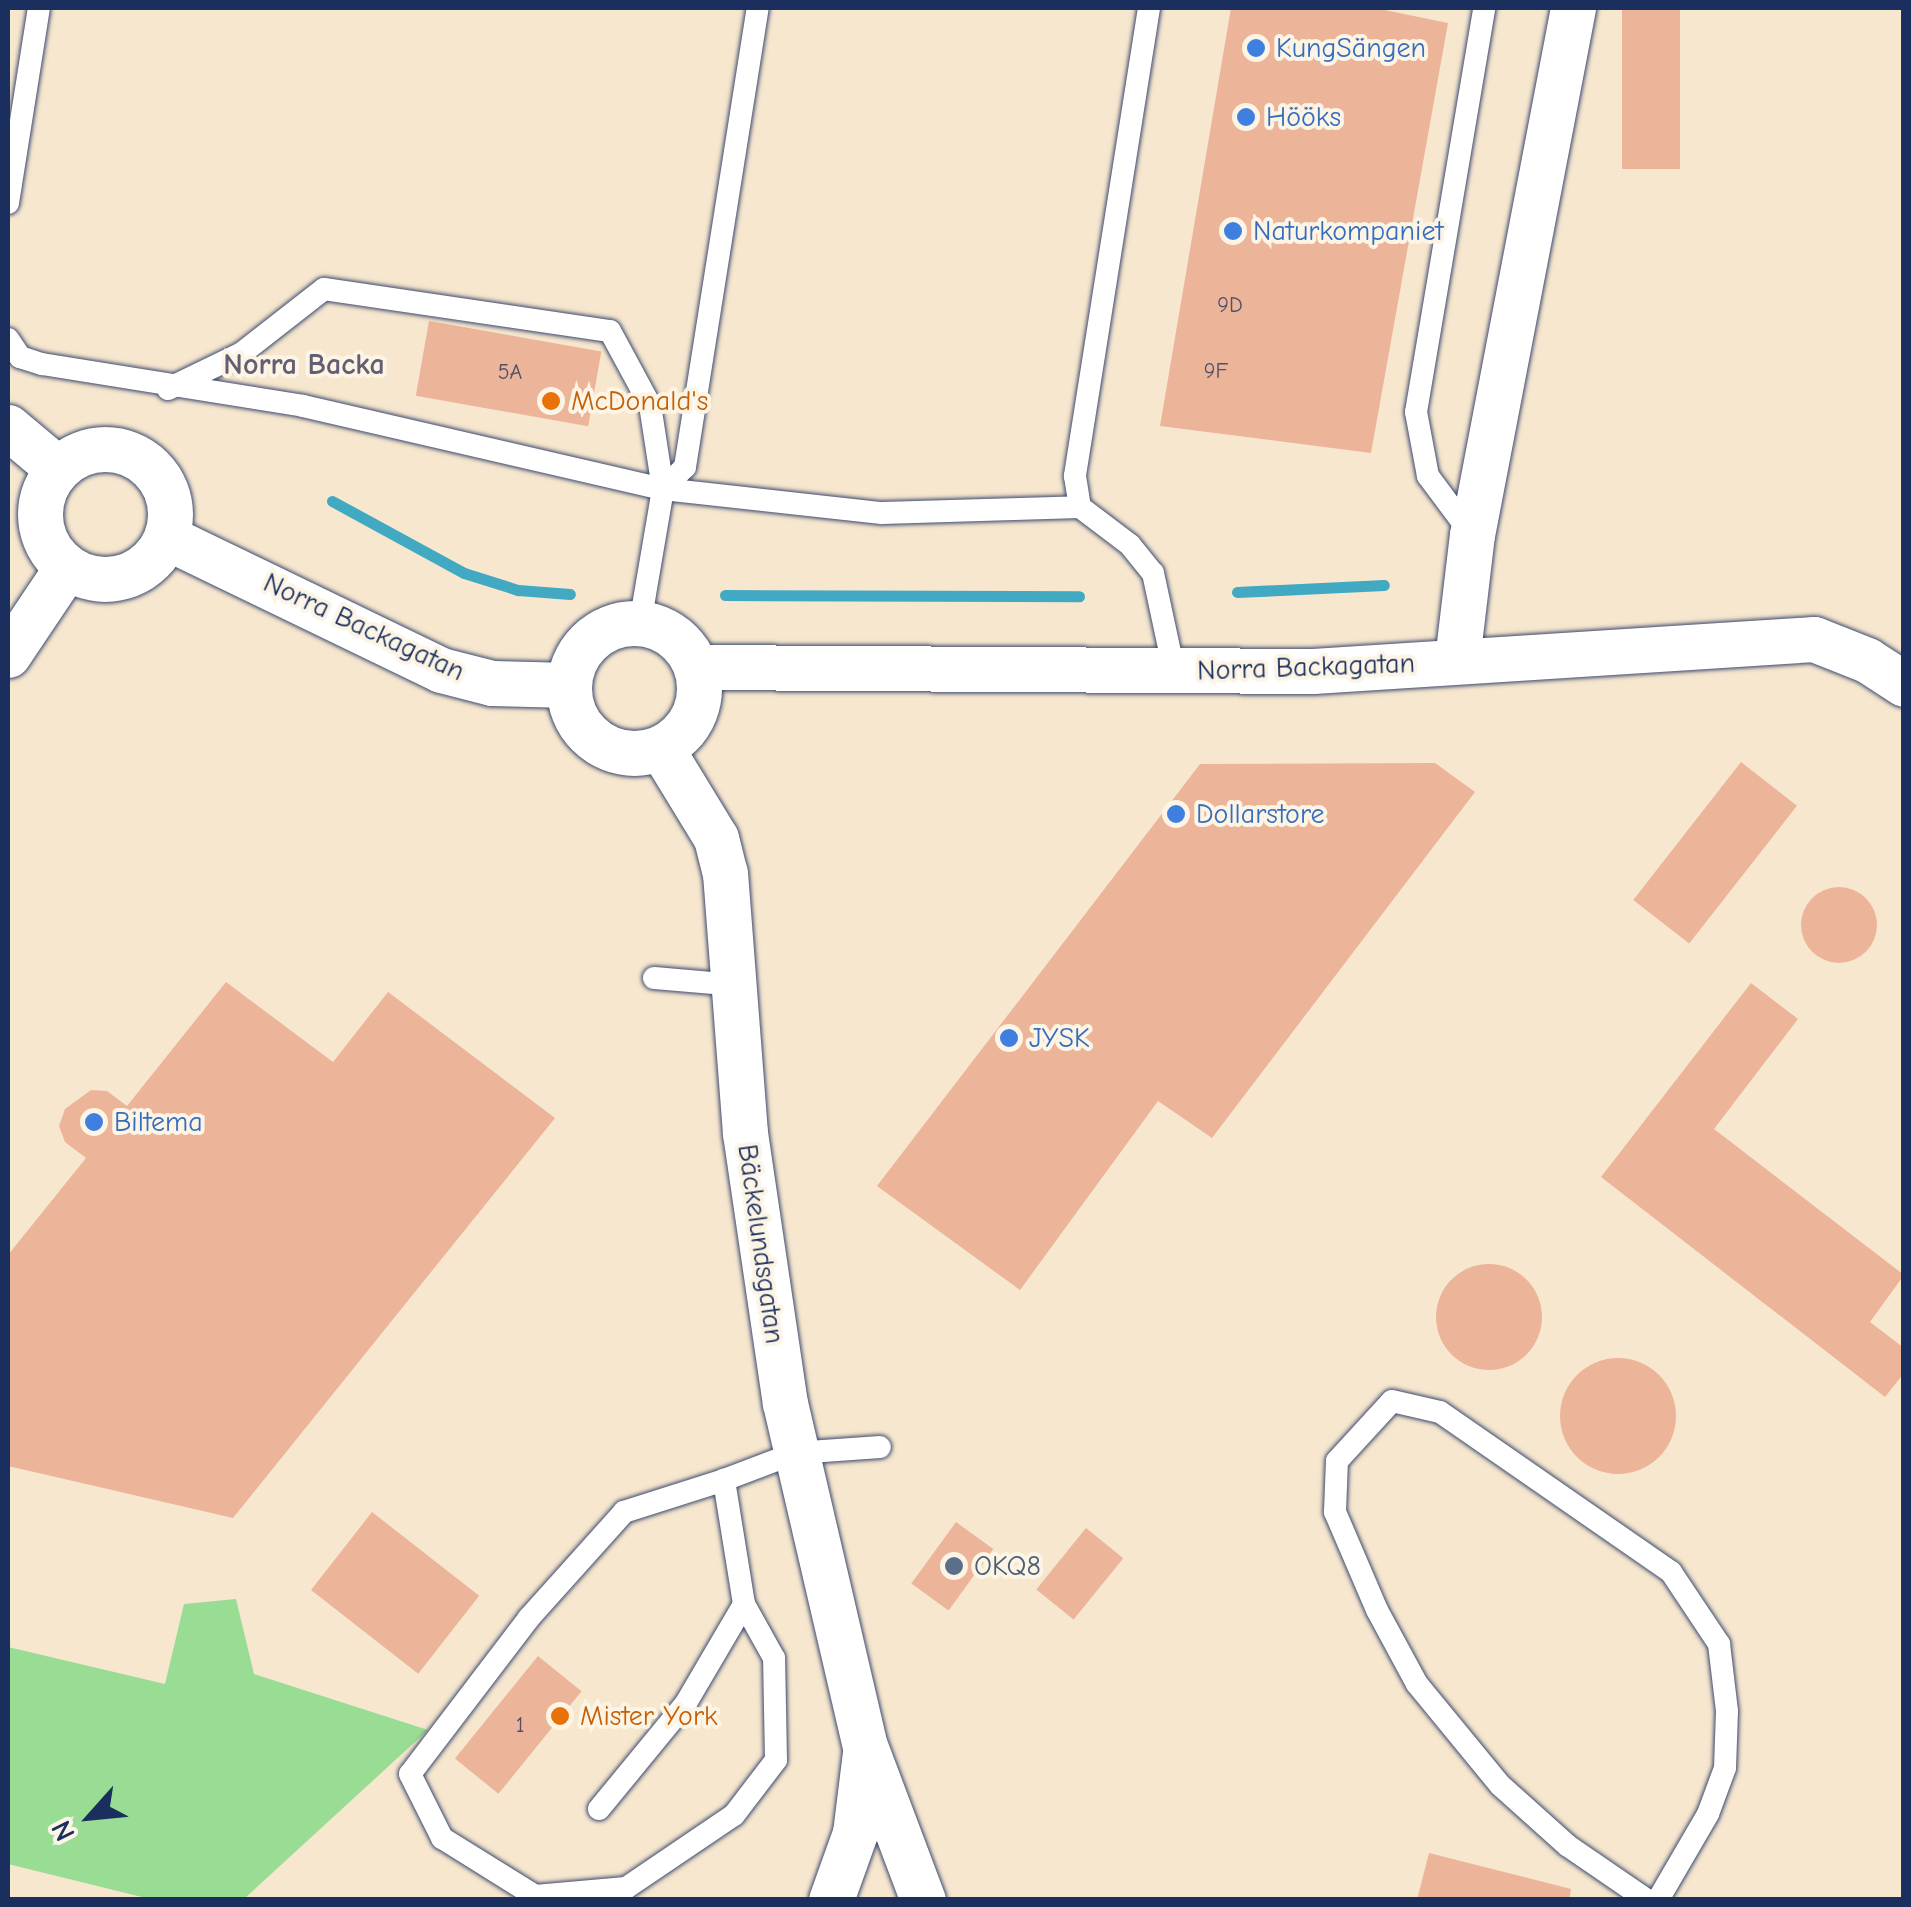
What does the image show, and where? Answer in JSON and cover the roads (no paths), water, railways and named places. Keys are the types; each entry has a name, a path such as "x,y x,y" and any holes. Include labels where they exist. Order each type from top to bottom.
{"street":[{"path":"1457,660 1472,535 1573,8"},
{"path":"8,427 58,469"},
{"path":"96,449 140,458 168,492 166,537 157,554 124,576 94,578 68,566 42,531 45,488 58,469 96,449"},
{"name":"Norra Backagatan","path":"166,537 441,670 492,683 569,685"},
{"path":"8,655 68,566"},
{"path":"640,623 674,637 696,667 698,706 678,738 661,748 617,752 597,742 571,707 569,685 573,664 600,632 640,623"},
{"name":"Norra Backagatan","path":"696,667 1174,671 1457,660 1814,639 1867,660 1904,684"},
{"name":"Bäckelundsgatan","path":"661,748 716,838 736,984 744,1134 796,1453 866,1746 923,1900"},
{"name":"Bäckelundsgatan","path":"830,1900 855,1833 866,1746"}],"lane":[{"path":"8,203 39,8"},
{"path":"663,489 685,466 758,8"},
{"path":"1080,507 1079,432 1148,8"},
{"path":"1472,535 1428,476 1416,412 1484,8"},
{"path":"168,388 242,353 324,290 610,331 650,405 663,489 640,623"},
{"path":"8,339 20,357 42,364 168,388 304,406 663,489 882,514 1080,507 1130,545 1153,573 1174,671"},
{"path":"654,978 736,984"},
{"path":"1647,1900 1568,1846 1500,1785 1417,1684 1377,1610 1334,1512 1337,1461 1392,1401 1440,1412 1671,1572 1718,1644 1727,1711 1725,1768 1708,1814 1658,1900"},
{"path":"724,1480 744,1604 774,1658 776,1760 734,1815 626,1888 536,1896 442,1838 410,1774 530,1618 624,1512 796,1453 880,1446"},
{"path":"599,1809 686,1703 744,1604"}],"waterway":[{"path":"332,501 464,573 518,590 570,594"},
{"path":"1237,592 1384,585"},
{"path":"725,595 1079,596"}],"place":[{"name":"KungSängen","path":"1256,48"},
{"name":"Hööks","path":"1246,117"},
{"name":"Naturkompaniet","path":"1233,231"},
{"name":"McDonald's","path":"551,401"},
{"name":"Dollarstore","path":"1176,814"},
{"name":"JYSK","path":"1009,1038"},
{"name":"Biltema","path":"94,1122"},
{"name":"OKQ8","path":"954,1566"},
{"name":"Mister York","path":"560,1716"}],"district":[{"name":"Norra Backa","path":"304,365"}]}
